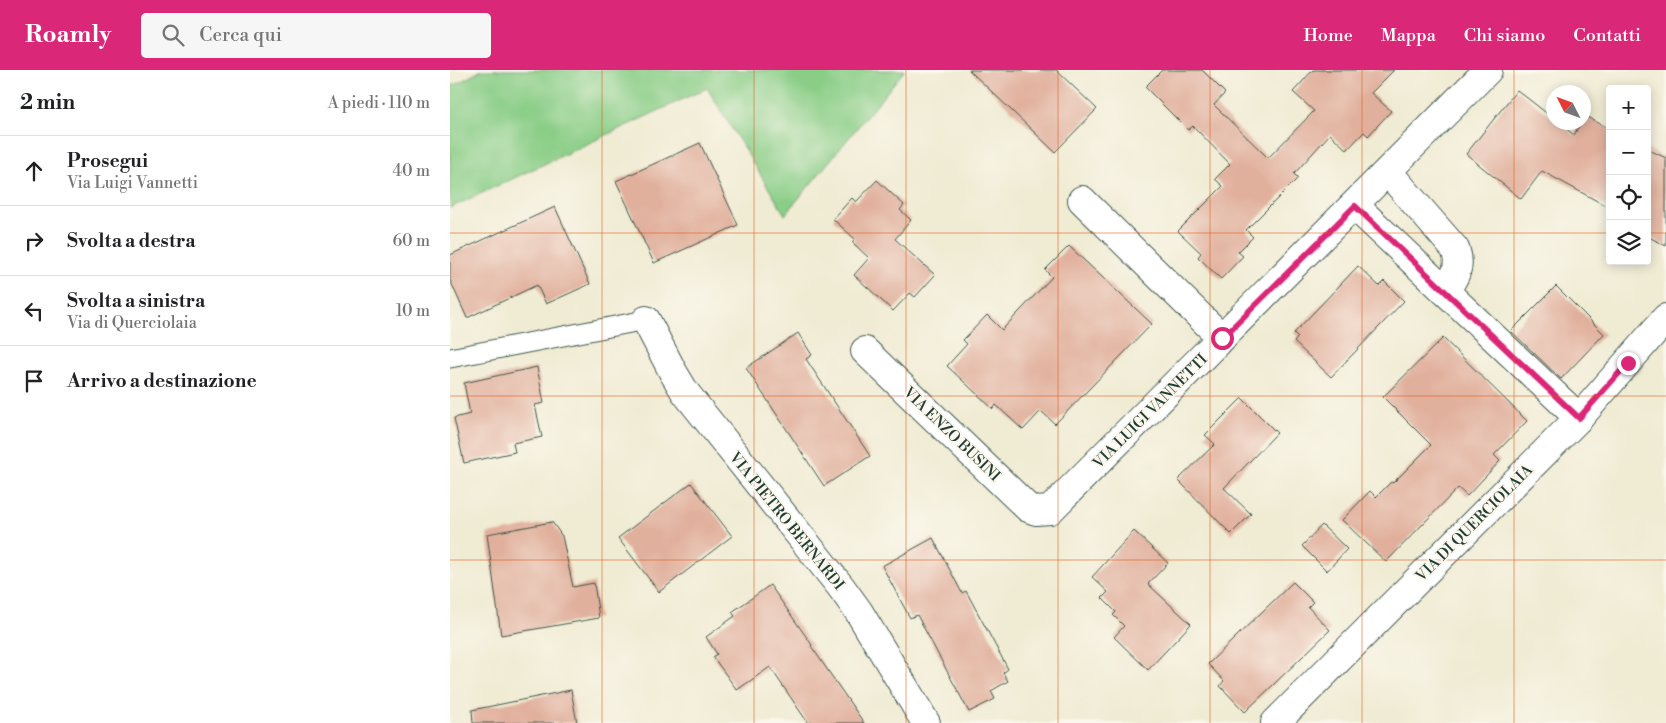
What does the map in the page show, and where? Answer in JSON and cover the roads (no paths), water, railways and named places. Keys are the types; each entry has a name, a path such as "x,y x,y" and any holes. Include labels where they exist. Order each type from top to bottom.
{"street":[{"name":"VIA LUIGI VANNETTI","path":"1041,512 1050,510 1059,503 1488,70"},
{"path":"1388,172 1455,249 1459,262 1458,268 1445,291"},
{"path":"1082,200 1222,338"},
{"path":"1355,206 1579,418"},
{"name":"VIA DI QUERCIOLAIA","path":"1275,723 1579,418 1666,318"},
{"name":"VIA PIETRO BERNARDI","path":"646,320 672,372 685,392 841,587 872,633 926,723"},
{"name":"VIA ENZO BUSINI","path":"866,351 1028,508 1041,512"}],"lane":[{"path":"450,358 646,320"}]}
